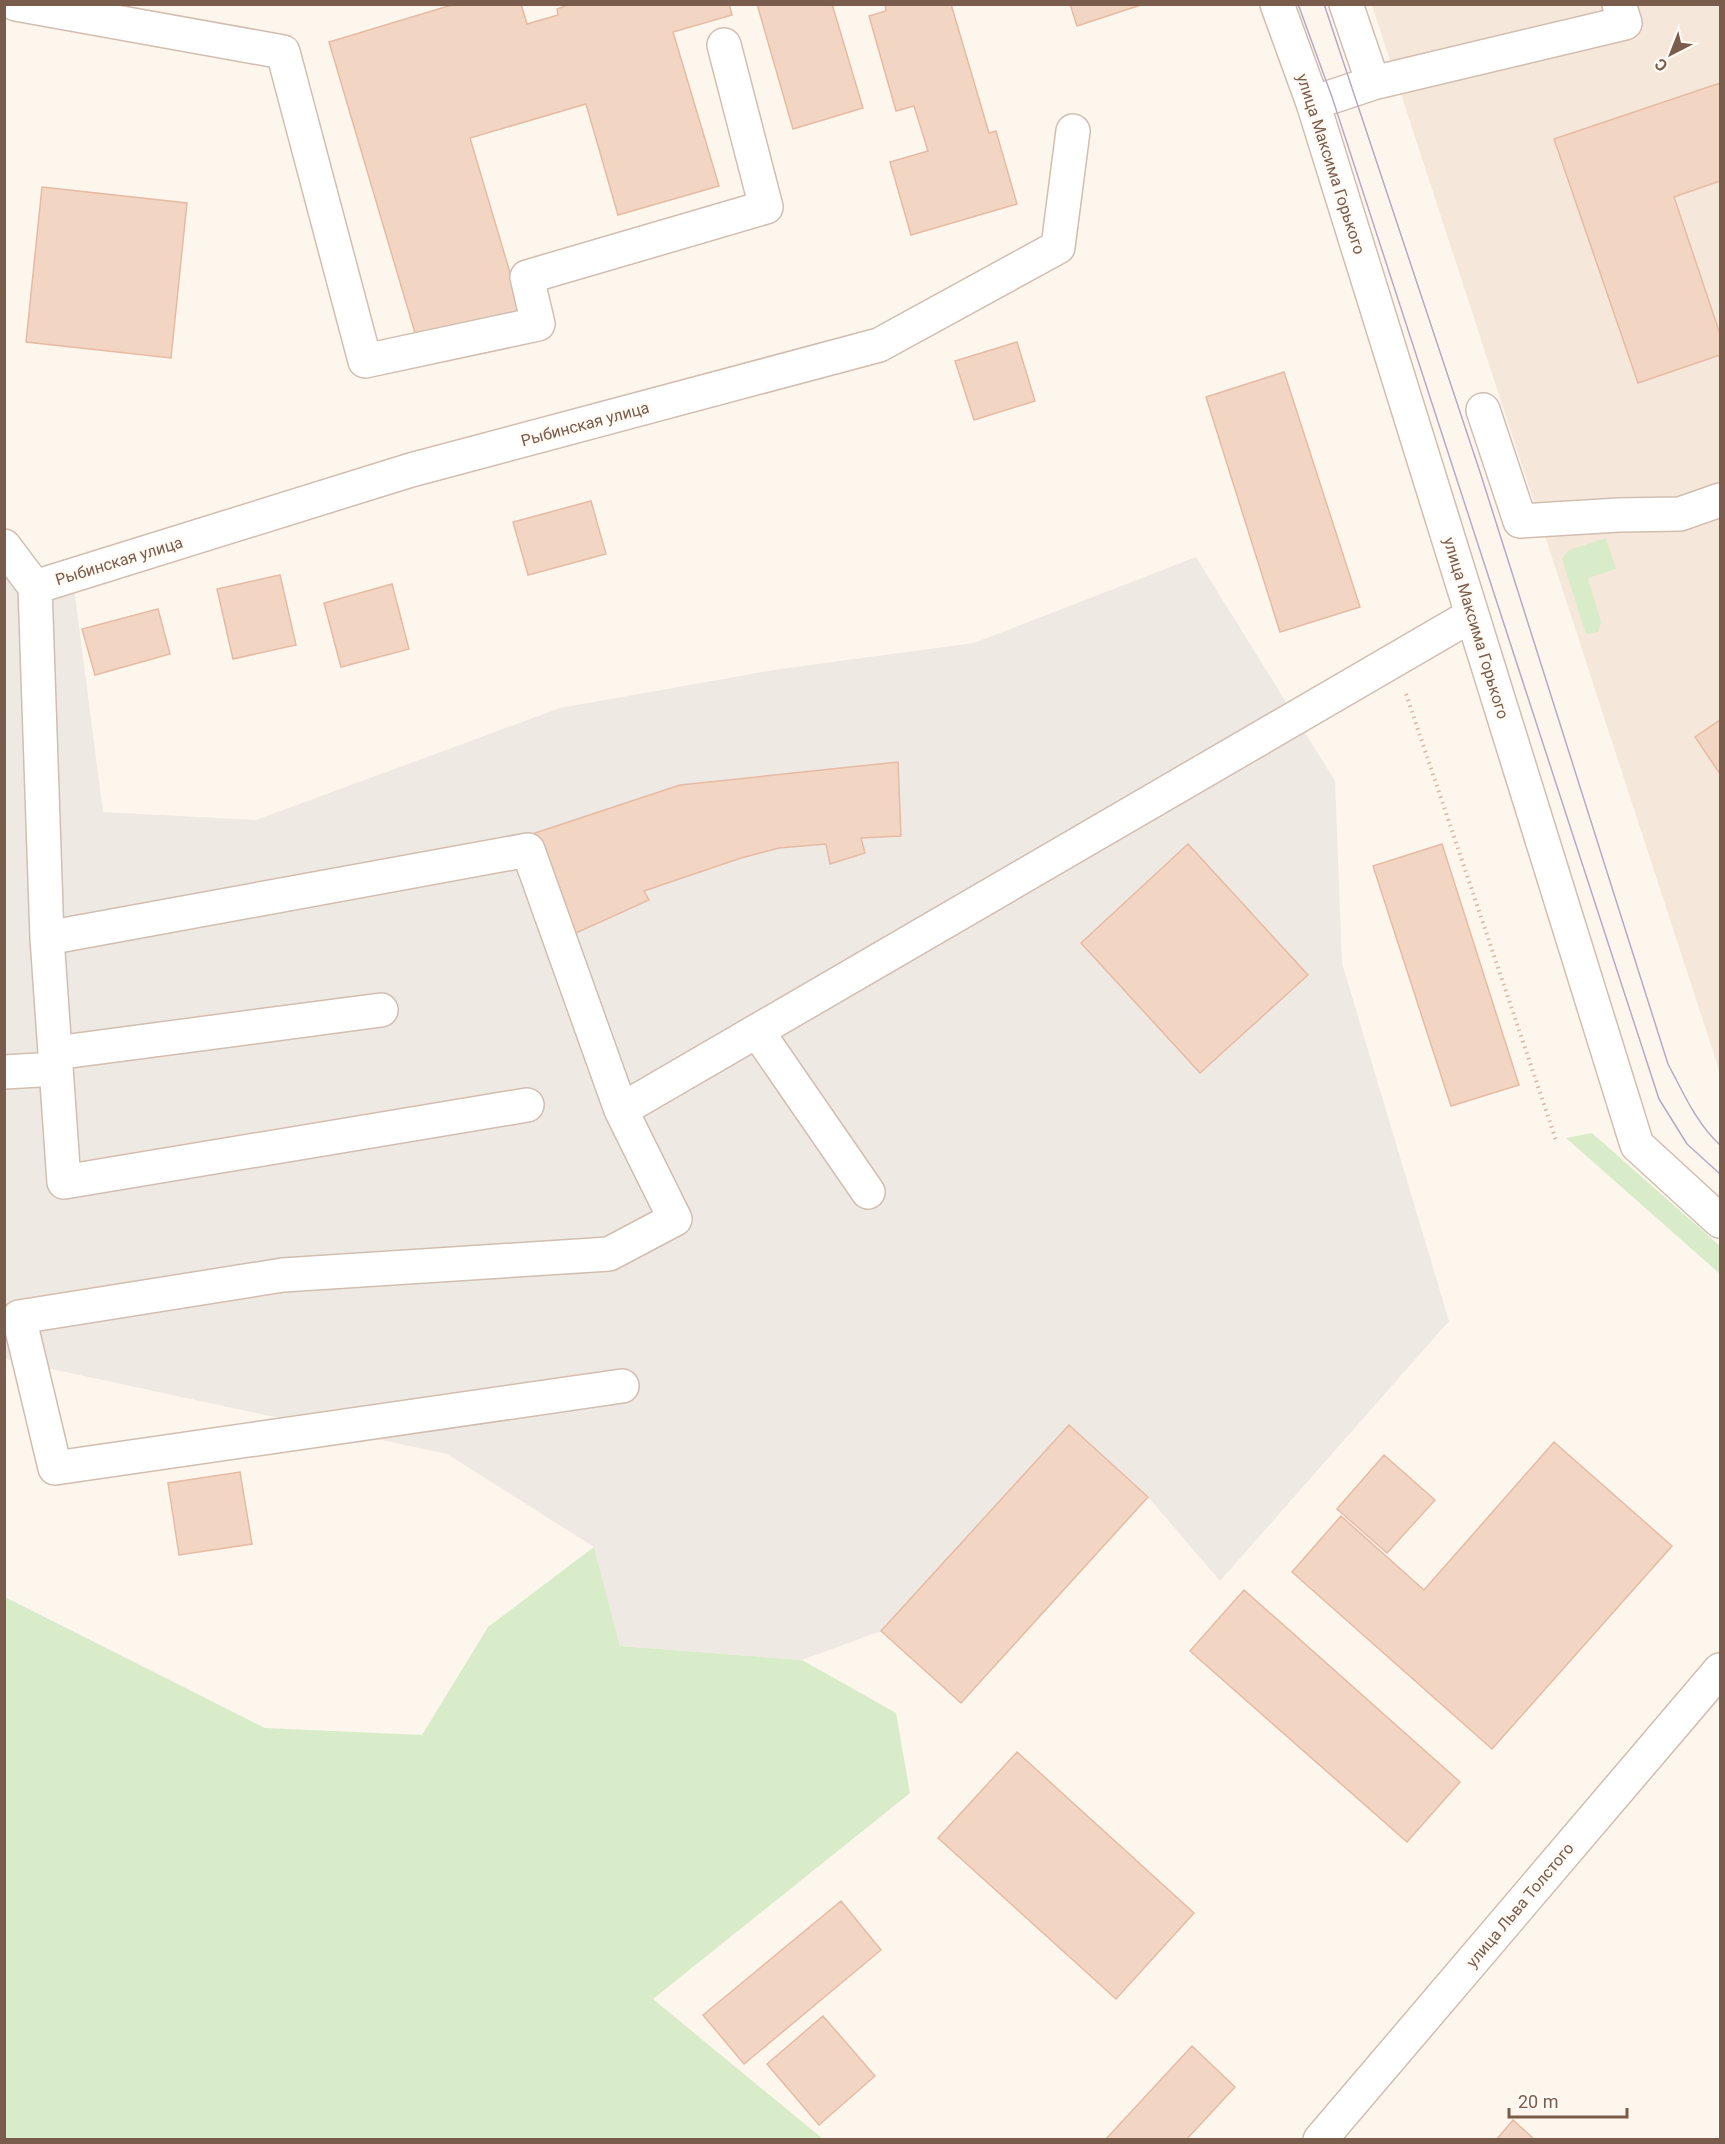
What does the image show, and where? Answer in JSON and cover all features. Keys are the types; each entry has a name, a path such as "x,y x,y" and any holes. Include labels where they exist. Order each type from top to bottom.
{"street":[{"path":"16,4 283,52 365,361 538,324 527,277 766,207 724,45"},
{"name":"улица Максима Горького","path":"1277,4 1313,103 1637,1145 1720,1221"},
{"path":"1346,4 1373,83"},
{"path":"1313,103 1373,83 1624,23 1619,4"},
{"name":"Рыбинская улица","path":"4,546 35,587 411,470 879,345 1058,247 1073,131"},
{"path":"1483,410 1520,521 1680,513 1720,500"},
{"path":"35,587 47,938 64,1182 527,1105"},
{"path":"621,1110 1472,615"},
{"path":"47,938 528,850 621,1110 675,1219 609,1254 283,1275 19,1317 54,1468 622,1386"},
{"path":"4,1072 56,1061 381,1010"},
{"path":"757,1031 868,1192"},
{"name":"улица Льва Толстого","path":"1320,2139 1720,1670"}],"path":[{"path":"1395,660 1556,1140"}],"shaded area":[{"path":"1372,5 1720,5 1720,1073"},
{"path":"1196,557 1335,781 1342,963 1449,1321 1220,1581 1148,1497 1069,1425 881,1631 802,1660 620,1646 594,1547 447,1454 5,1359 4,565 72,572 103,812 256,820 560,708 780,669 974,643"}],"green space":[{"path":"1606,538 1616,569 1588,578 1601,622 1598,632 1586,634 1562,559 1569,550"},
{"path":"1592,1133 1720,1246 1720,1274 1566,1138"},
{"path":"594,1547 620,1646 802,1660 896,1713 910,1793 653,1999 823,2139 5,2139 5,1597 265,1728 422,1735 488,1627"}],"building":[{"path":"455,4 521,4 527,24 558,15 557,9 571,4 729,4 732,15 673,32 719,186 618,215 586,104 470,138 527,330 423,360 329,42"},
{"path":"757,4 832,4 863,108 793,129"},
{"path":"885,4 951,4 989,133 996,131 1017,204 911,235 890,162 928,151 914,106 896,111 869,16 886,11"},
{"path":"1070,4 1144,4 1077,26"},
{"path":"1720,83 1720,181 1674,197 1720,334 1720,355 1638,383 1554,139"},
{"path":"42,187 187,203 171,358 26,342"},
{"path":"1017,342 1035,401 974,420 955,361"},
{"path":"1284,372 1360,607 1280,632 1206,397"},
{"path":"591,501 606,554 528,575 513,522"},
{"path":"280,575 296,645 233,659 217,589"},
{"path":"392,584 409,649 341,667 324,603"},
{"path":"158,609 170,654 95,675 82,629"},
{"path":"1720,720 1720,774 1695,737"},
{"path":"898,762 901,836 861,838 865,853 830,864 826,844 779,848 741,858 644,891 649,900 576,933 535,833 680,785"},
{"path":"1188,844 1308,975 1200,1073 1081,943"},
{"path":"1442,844 1519,1085 1451,1106 1373,866"},
{"path":"1069,1425 1148,1497 961,1703 881,1631"},
{"path":"1554,1442 1672,1546 1492,1749 1292,1572 1341,1516 1424,1590"},
{"path":"1384,1455 1435,1500 1387,1553 1337,1509"},
{"path":"240,1472 252,1544 179,1555 168,1483"},
{"path":"1244,1590 1460,1782 1407,1842 1190,1651"},
{"path":"1017,1752 1194,1913 1116,1999 938,1838"},
{"path":"841,1901 881,1950 744,2064 703,2015"},
{"path":"823,2016 875,2076 819,2125 767,2064"},
{"path":"1192,2046 1235,2087 1186,2140 1105,2140"},
{"path":"1513,2120 1535,2140 1496,2140"}],"tram line":[{"path":"1298,4 1332,97 1659,1099 1687,1144 1720,1174"},
{"path":"1324,4 1480,472 1668,1064 1697,1117 1720,1145"}]}
